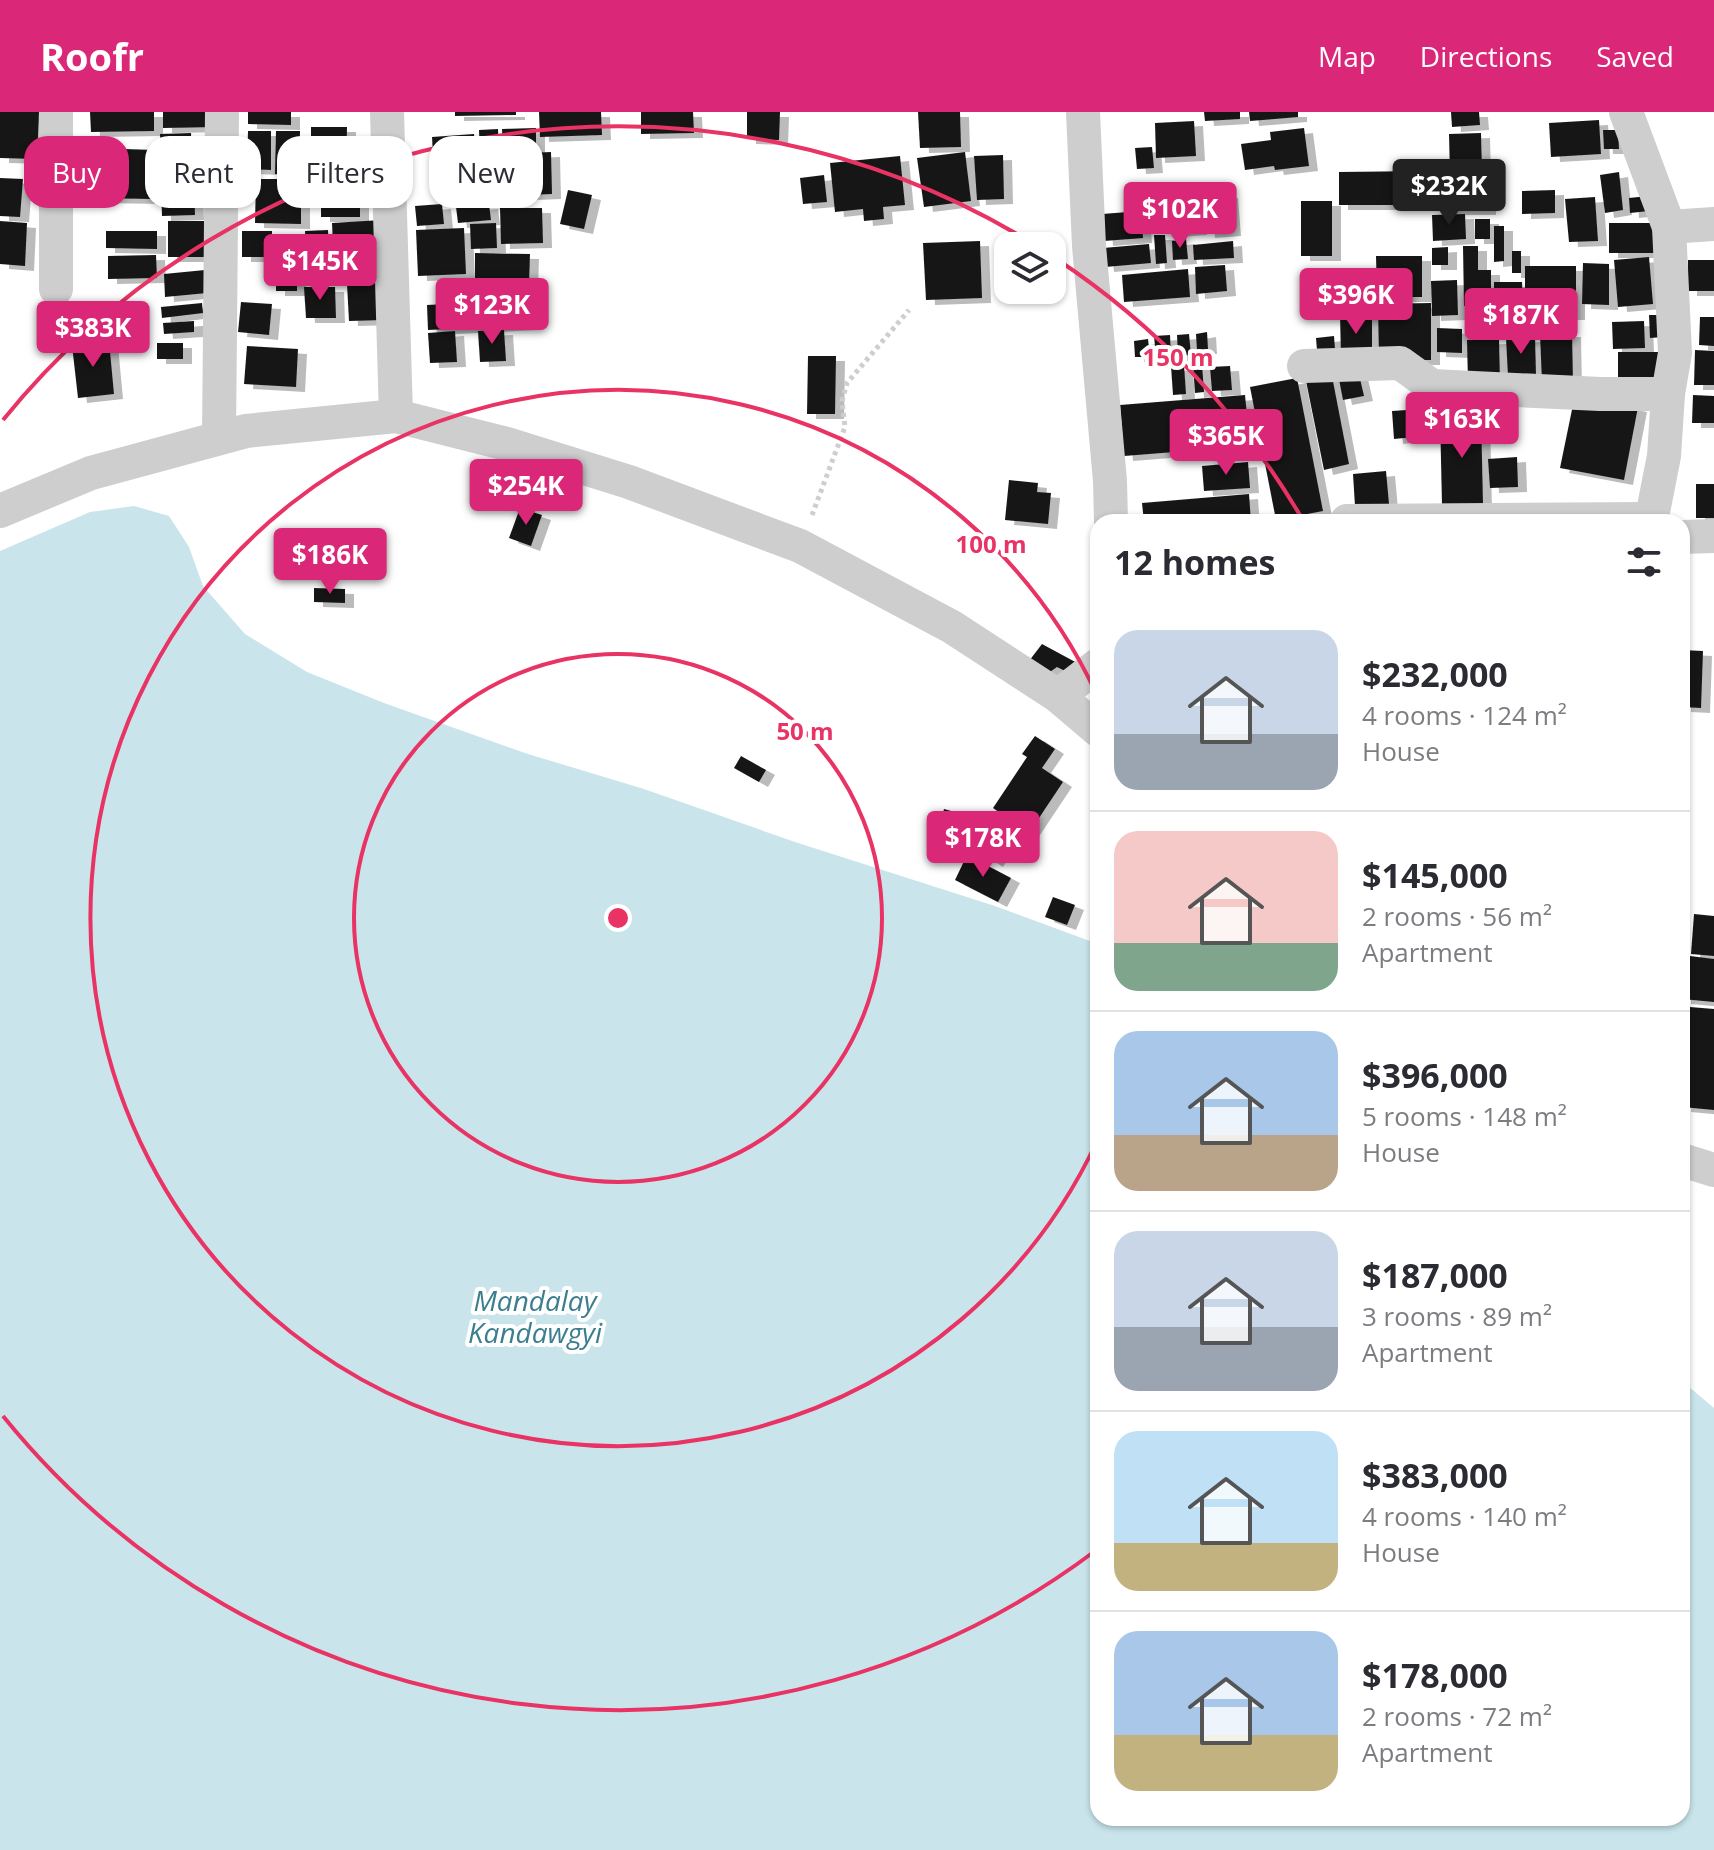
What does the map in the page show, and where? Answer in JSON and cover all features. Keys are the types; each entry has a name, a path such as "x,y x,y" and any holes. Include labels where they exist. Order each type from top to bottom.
{"street":[{"path":"56,112 56,289"},
{"path":"219,438 222,112"},
{"path":"387,112 396,416"},
{"path":"1083,112 1089,246 1111,514"},
{"path":"1626,112 1669,227 1675,353 1668,394 1664,456 1652,514"},
{"path":"1669,227 1714,224"},
{"path":"1304,366 1400,363 1432,386 1668,394"},
{"path":"0,511 91,473 246,431 396,416 507,444 629,482 800,546 952,627 1058,696 1090,723"},
{"path":"1690,537 1714,536"},
{"path":"1058,696 1090,671"},
{"path":"1690,1162 1714,1170"}],"path":[{"path":"800,546 845,427 842,401 847,383 909,310"}],"water":[{"name":"Mandalay Kandawgyi","path":"134,506 169,516 189,547 203,586 245,634 307,672 528,754 644,789 795,842 995,906 1090,941 1090,1826 1690,1826 1690,1388 1714,1408 1714,1850 0,1850 0,551 90,512"}],"building":[{"path":"0,112 39,112 38,136 24,136 24,159 0,158"},
{"path":"90,112 154,112 154,131 91,132"},
{"path":"163,112 218,112 218,127 163,128"},
{"path":"248,112 291,112 291,125 248,124"},
{"path":"455,112 516,112 516,115 455,116"},
{"path":"539,112 601,112 602,135 540,136"},
{"path":"641,112 693,112 694,133 641,134"},
{"path":"747,112 780,112 779,140 747,139"},
{"path":"918,112 960,112 961,147 920,148"},
{"path":"1204,112 1240,112 1240,119 1205,121"},
{"path":"1249,112 1298,112 1298,117 1250,121"},
{"path":"1451,112 1479,112 1480,125 1452,127"},
{"path":"1599,120 1601,154 1551,157 1549,123"},
{"path":"1194,121 1196,156 1156,158 1155,123"},
{"path":"311,127 347,127 347,136 311,136"},
{"path":"536,128 536,136 502,136 502,129"},
{"path":"1304,128 1309,166 1245,170 1241,144 1271,140 1270,132"},
{"path":"498,129 498,136 479,136 479,130"},
{"path":"1603,130 1618,130 1619,149 1604,149"},
{"path":"248,131 271,131 271,170 261,170 261,136 248,136"},
{"path":"276,131 300,131 300,136 277,136 275,174"},
{"path":"191,133 191,136 160,136"},
{"path":"1481,133 1482,173 1450,175 1449,134"},
{"path":"1152,147 1154,168 1137,169 1135,148"},
{"path":"129,149 145,150 145,199 129,199"},
{"path":"543,152 551,152 552,194 543,194"},
{"path":"965,152 971,201 924,207 917,158"},
{"path":"1003,155 1004,199 977,200 974,156"},
{"path":"900,156 905,205 883,207 884,219 864,221 863,209 835,212 830,163"},
{"path":"1426,171 1427,205 1339,205 1339,172"},
{"path":"1619,172 1623,210 1605,213 1600,175"},
{"path":"824,175 827,202 803,204 800,178"},
{"path":"0,178 23,179 20,217 0,216"},
{"path":"261,179 277,179 277,208 301,208 301,224 255,223 255,208 261,208"},
{"path":"1433,184 1487,184 1487,210 1433,210"},
{"path":"568,190 592,195 584,229 560,224"},
{"path":"1555,190 1555,213 1522,214 1522,191"},
{"path":"1229,193 1232,231 1206,233 1202,195"},
{"path":"1648,196 1649,211 1630,213 1629,198"},
{"path":"1595,197 1598,241 1569,242 1565,199"},
{"path":"1301,201 1332,201 1332,256 1301,256"},
{"path":"415,206 442,208 444,224 417,226"},
{"path":"1196,206 1198,230 1170,232 1168,207"},
{"path":"162,208 195,208 195,215 162,216"},
{"path":"321,208 360,208 360,217 321,217"},
{"path":"456,208 490,208 491,220 458,223"},
{"path":"500,208 542,208 543,243 501,244"},
{"path":"1141,211 1143,238 1104,241 1102,214"},
{"path":"1465,214 1466,239 1433,241 1432,215"},
{"path":"1475,219 1490,219 1490,239 1475,239"},
{"path":"382,220 385,262 334,266 332,223"},
{"path":"0,221 27,223 25,266 0,264"},
{"path":"168,221 216,221 216,257 168,257"},
{"path":"496,223 497,248 471,249 470,224"},
{"path":"1609,223 1660,223 1660,253 1609,253"},
{"path":"1494,226 1504,226 1504,261 1494,262"},
{"path":"464,228 466,274 418,276 416,230"},
{"path":"328,230 330,274 307,275 305,231"},
{"path":"106,231 157,231 157,249 106,248"},
{"path":"242,231 272,231 272,257 242,257"},
{"path":"1154,235 1165,235 1167,263 1156,264"},
{"path":"276,239 297,239 297,291 276,291"},
{"path":"1186,239 1188,259 1173,260 1172,241"},
{"path":"980,241 982,298 926,300 923,243"},
{"path":"1233,241 1234,258 1194,260 1193,245"},
{"path":"1149,244 1151,263 1105,267 1103,248"},
{"path":"1463,246 1478,246 1478,270 1491,270 1491,305 1464,306"},
{"path":"1448,247 1448,265 1432,265 1432,248"},
{"path":"1512,251 1521,251 1521,273 1512,273"},
{"path":"475,253 530,254 529,284 475,283"},
{"path":"156,255 157,278 108,279 108,256"},
{"path":"1376,256 1422,256 1422,297 1377,297"},
{"path":"1649,257 1653,304 1618,307 1614,260"},
{"path":"1688,260 1714,260 1714,291 1688,291"},
{"path":"1583,263 1609,264 1609,305 1582,304"},
{"path":"1225,265 1227,291 1196,294 1195,267"},
{"path":"1525,266 1576,266 1576,315 1525,315"},
{"path":"1188,269 1190,297 1124,302 1122,275"},
{"path":"205,270 207,293 165,297 164,274"},
{"path":"1457,280 1458,315 1432,316 1431,281"},
{"path":"383,282 385,320 349,321 347,284"},
{"path":"1494,282 1522,282 1523,313 1494,313"},
{"path":"304,287 335,287 336,318 306,318"},
{"path":"527,300 528,325 428,330 427,305"},
{"path":"241,302 272,304 269,335 238,332"},
{"path":"202,303 203,313 162,318 161,307"},
{"path":"1431,303 1431,360 1379,360 1378,304"},
{"path":"1340,314 1372,314 1372,358 1341,358"},
{"path":"1649,315 1663,315 1664,337 1650,338"},
{"path":"1700,317 1714,317 1714,346 1699,345"},
{"path":"194,321 194,332 164,334 163,323"},
{"path":"1644,321 1645,348 1613,349 1612,322"},
{"path":"1437,328 1462,329 1462,353 1437,352"},
{"path":"504,330 506,361 480,362 478,331"},
{"path":"455,331 457,362 430,363 428,333"},
{"path":"1207,332 1208,349 1197,350 1196,334"},
{"path":"1572,332 1573,383 1542,383 1540,333"},
{"path":"1189,334 1191,355 1178,356 1177,335"},
{"path":"1170,335 1171,356 1156,357 1154,336"},
{"path":"1334,336 1336,362 1318,363 1316,338"},
{"path":"1535,337 1536,375 1508,376 1506,338"},
{"path":"1148,339 1150,357 1135,357 1134,341"},
{"path":"1499,339 1500,382 1468,383 1467,340"},
{"path":"109,341 114,394 78,398 72,345"},
{"path":"157,343 183,343 183,359 157,359"},
{"path":"247,346 298,349 296,387 244,384"},
{"path":"1695,350 1714,351 1714,385 1694,385"},
{"path":"1618,352 1663,352 1664,386 1618,386"},
{"path":"808,356 836,356 835,414 807,414"},
{"path":"1202,364 1204,392 1195,393 1193,365"},
{"path":"1184,365 1186,394 1173,395 1171,366"},
{"path":"1230,366 1232,390 1212,391 1210,367"},
{"path":"1358,370 1364,396 1343,400 1338,374"},
{"path":"1331,371 1349,464 1324,470 1305,376"},
{"path":"1297,378 1323,511 1275,514 1250,387"},
{"path":"1245,395 1250,446 1124,456 1120,405"},
{"path":"1575,395 1638,407 1624,480 1560,468"},
{"path":"1693,395 1714,396 1714,423 1692,423"},
{"path":"1422,409 1424,436 1394,439 1392,411"},
{"path":"1481,414 1483,505 1442,505 1440,415"},
{"path":"1517,457 1518,487 1490,488 1488,459"},
{"path":"1248,462 1250,488 1204,491 1202,466"},
{"path":"1386,471 1389,504 1355,506 1353,474"},
{"path":"1009,480 1038,483 1037,492 1051,493 1048,524 1005,520"},
{"path":"1696,484 1714,484 1714,518 1696,518"},
{"path":"1249,494 1250,514 1143,514 1142,503"},
{"path":"520,508 542,515 531,546 509,538"},
{"path":"314,588 345,589 345,603 314,602"},
{"path":"1042,644 1077,663 1067,672 1057,667 1047,674 1029,661"},
{"path":"1690,650 1703,651 1701,708 1690,707"},
{"path":"1035,736 1055,749 1042,768 1063,782 1029,833 993,808 1027,757 1022,754"},
{"path":"741,756 766,770 759,782 734,768"},
{"path":"944,809 969,816 961,846 937,840"},
{"path":"988,835 1004,845 994,862 977,851"},
{"path":"967,855 1011,878 998,902 955,880"},
{"path":"1053,897 1075,905 1067,925 1045,917"},
{"path":"1694,914 1714,916 1714,956 1691,954"},
{"path":"1690,956 1714,959 1714,1002 1690,1000"},
{"path":"1690,1007 1714,1009 1714,1110 1690,1108"}]}
